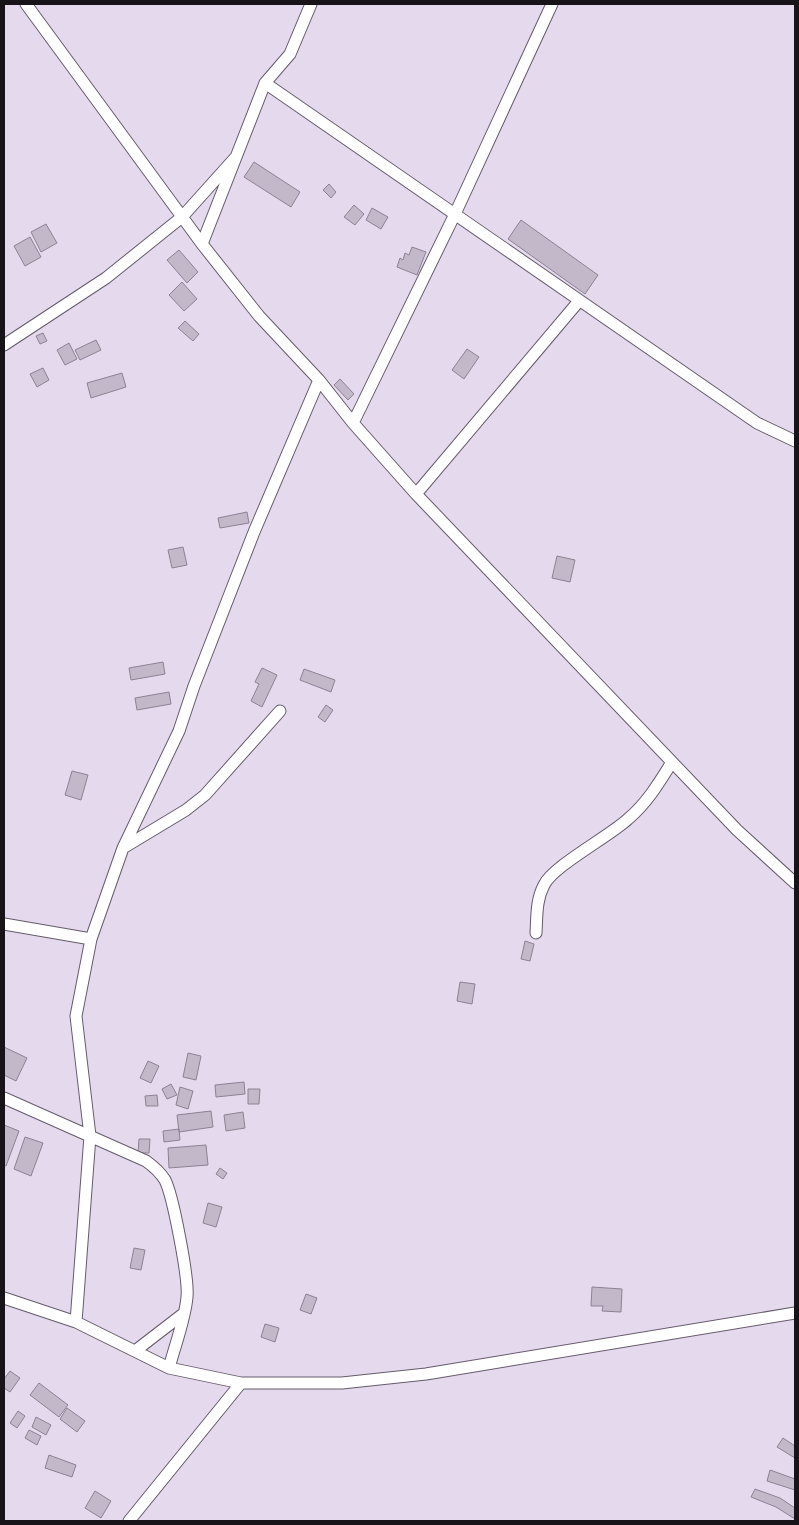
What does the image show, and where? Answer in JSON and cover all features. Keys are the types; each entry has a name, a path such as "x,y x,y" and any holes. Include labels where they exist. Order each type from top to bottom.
{"street":[{"path":"26,4 202,244 259,316 319,380 353,423 416,494 737,830 795,883"},
{"path":"202,244 265,83 290,54 311,4"},
{"path":"353,423 455,214 552,4"},
{"path":"265,83 757,423 795,441"},
{"path":"4,345 106,278 182,217 235,158"},
{"path":"416,494 579,301"},
{"path":"76,1322 90,1136 76,1016 91,939 123,848 180,731 194,686 254,532 319,380"},
{"path":"123,848 186,810 205,796 280,711"},
{"path":"536,933 537,905 544,883 558,870 626,821 644,805 672,762"},
{"path":"4,924 91,939"},
{"path":"4,1098 146,1161 156,1168 165,1180 187,1279 187,1297 169,1368"},
{"path":"4,1298 76,1322 169,1368 241,1383 342,1383 426,1374 795,1313"},
{"path":"135,1351 183,1314"},
{"path":"129,1521 241,1383"}],"building":[{"path":"254,162 300,192 291,207 244,177"},
{"path":"329,184 336,192 331,198 323,190"},
{"path":"354,205 364,214 355,225 344,217"},
{"path":"372,208 388,217 381,229 366,220"},
{"path":"521,220 598,275 585,294 508,239"},
{"path":"46,224 57,243 41,252 31,232"},
{"path":"30,237 41,257 25,266 14,246"},
{"path":"412,247 426,252 417,275 397,267 400,258 403,260 405,253 409,255"},
{"path":"179,250 198,272 187,283 167,260"},
{"path":"182,282 197,299 184,311 169,295"},
{"path":"185,321 199,334 193,341 178,328"},
{"path":"43,333 47,341 40,344 36,336"},
{"path":"96,340 101,350 80,360 75,350"},
{"path":"69,343 77,359 65,365 57,350"},
{"path":"467,349 479,357 464,379 452,370"},
{"path":"43,368 49,380 37,387 30,374"},
{"path":"122,373 126,387 91,398 87,383"},
{"path":"340,379 354,394 348,400 334,385"},
{"path":"247,512 249,523 220,528 218,518"},
{"path":"183,547 187,565 172,568 168,550"},
{"path":"557,556 575,560 570,582 552,578"},
{"path":"163,662 165,674 131,680 129,668"},
{"path":"262,668 277,675 262,707 251,701 259,684 255,682"},
{"path":"304,669 335,680 331,692 300,680"},
{"path":"169,692 171,704 137,710 135,698"},
{"path":"326,705 333,710 325,722 318,717"},
{"path":"72,771 88,775 81,800 65,795"},
{"path":"525,941 534,944 530,961 521,959"},
{"path":"460,982 475,984 472,1004 457,1001"},
{"path":"4,1047 27,1058 16,1081 4,1075"},
{"path":"188,1053 201,1056 196,1080 183,1077"},
{"path":"148,1061 159,1066 151,1083 140,1078"},
{"path":"244,1082 245,1094 216,1097 215,1085"},
{"path":"171,1084 177,1095 167,1099 162,1089"},
{"path":"180,1087 193,1091 188,1109 176,1105"},
{"path":"248,1089 260,1089 259,1104 248,1104"},
{"path":"157,1095 158,1106 146,1106 145,1096"},
{"path":"211,1111 213,1127 179,1132 177,1115"},
{"path":"243,1112 245,1128 226,1131 224,1115"},
{"path":"4,1125 19,1131 6,1166 4,1165"},
{"path":"179,1129 180,1140 164,1142 163,1131"},
{"path":"25,1137 43,1143 31,1176 14,1169"},
{"path":"139,1139 150,1139 149,1153 138,1153"},
{"path":"206,1145 208,1165 169,1168 168,1148"},
{"path":"220,1168 227,1173 223,1179 216,1174"},
{"path":"208,1203 222,1207 216,1227 203,1223"},
{"path":"134,1248 145,1250 141,1270 130,1268"},
{"path":"592,1287 622,1289 621,1312 602,1311 603,1306 591,1306"},
{"path":"306,1294 317,1298 311,1314 300,1310"},
{"path":"265,1324 279,1328 275,1342 261,1337"},
{"path":"10,1371 20,1378 10,1392 4,1388 4,1379"},
{"path":"39,1383 68,1405 59,1417 30,1395"},
{"path":"67,1408 85,1421 77,1432 60,1419"},
{"path":"18,1411 25,1416 17,1428 10,1423"},
{"path":"36,1417 51,1425 46,1435 32,1427"},
{"path":"29,1430 41,1436 37,1445 25,1438"},
{"path":"783,1438 795,1446 795,1458 777,1447"},
{"path":"49,1455 76,1465 72,1477 45,1468"},
{"path":"770,1470 795,1479 795,1490 767,1481"},
{"path":"755,1489 780,1498 795,1508 795,1519 776,1507 751,1497"},
{"path":"95,1491 111,1501 101,1518 85,1508"}]}
